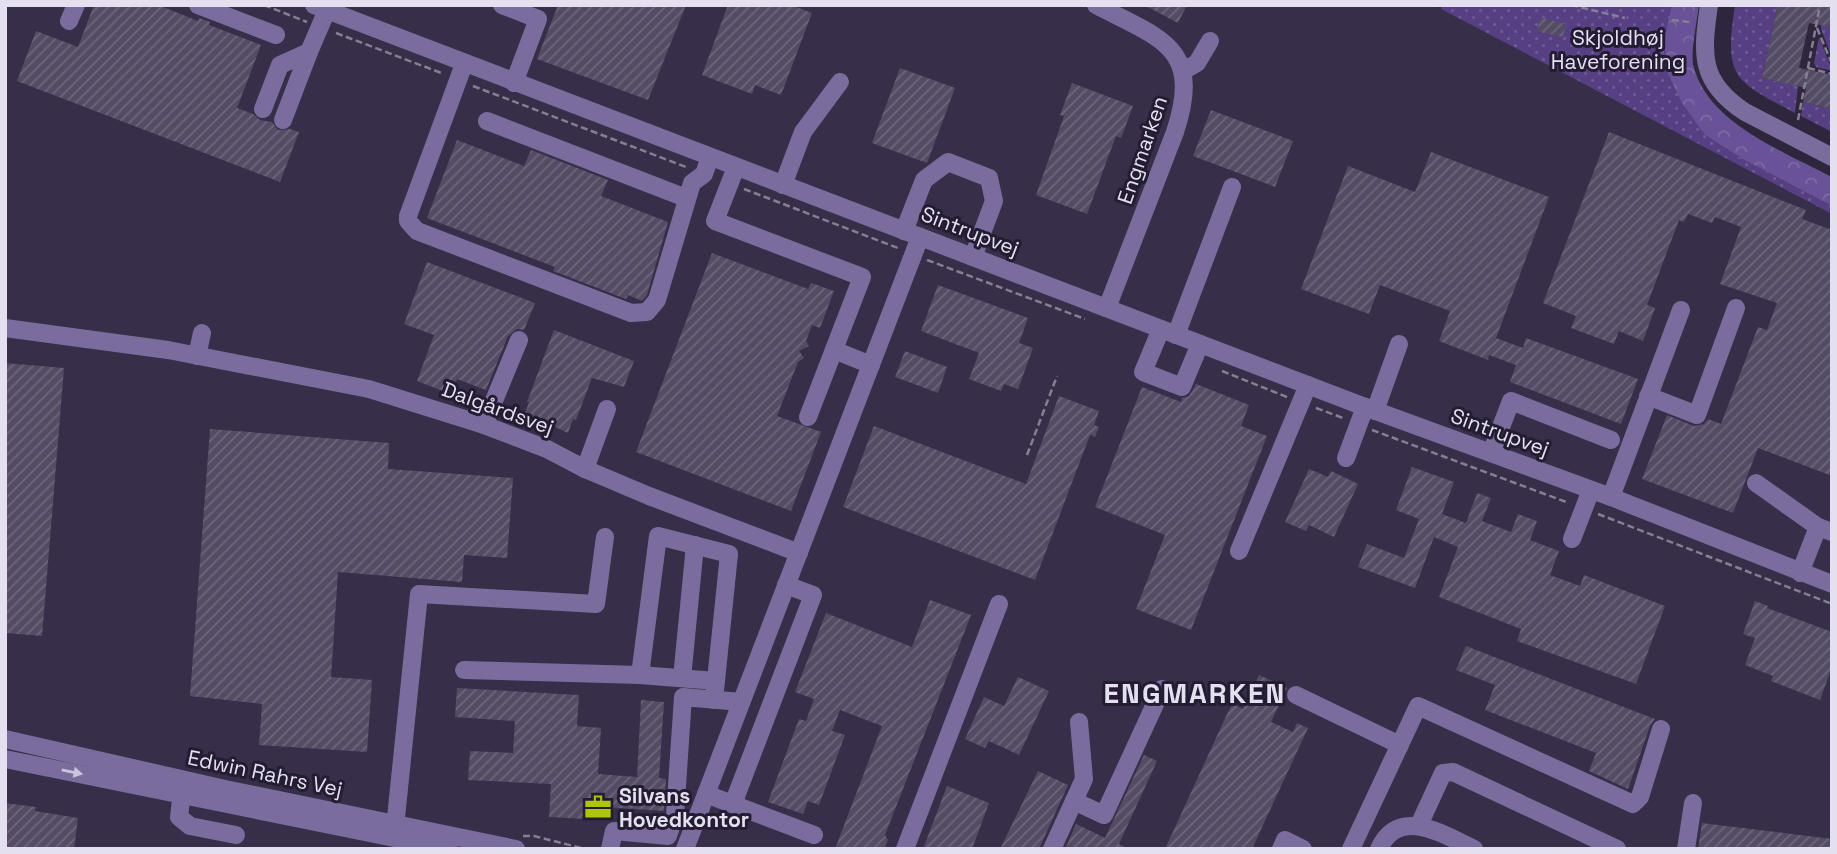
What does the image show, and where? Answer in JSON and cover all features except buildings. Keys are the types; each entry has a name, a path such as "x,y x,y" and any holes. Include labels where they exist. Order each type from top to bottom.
{"street":[{"path":"198,5 237,12 276,35"},
{"path":"502,5 538,19 514,83"},
{"path":"1096,5 1115,10 1157,37 1173,51 1183,71 1197,63 1210,41"},
{"path":"1709,5 1704,37 1709,77 1733,104 1832,157"},
{"path":"283,120 321,14"},
{"name":"Sintrupvej","path":"321,14 462,72 514,83 707,166 732,175 783,185 1107,308 1199,344 1305,394 1491,453 1832,584"},
{"path":"263,109 279,65 309,52"},
{"name":"Engmarken","path":"1107,308 1182,111 1186,89 1183,71"},
{"path":"462,72 408,216 408,221 417,231 631,313 647,312 657,300 692,183 707,166"},
{"path":"783,185 803,132 839,82"},
{"path":"487,121 686,198"},
{"path":"685,849 914,254 912,234 924,180 948,162 989,178 994,201 973,257"},
{"path":"732,175 715,220 862,277 808,417"},
{"path":"1199,344 1182,387 1143,372 1168,332 1232,187"},
{"path":"1647,396 1697,415 1736,308"},
{"path":"1611,497 1681,310"},
{"name":"Dalgårdsvej","path":"5,328 168,350 369,389 484,425 547,449 585,469 649,496 799,553"},
{"path":"197,356 202,333"},
{"path":"484,425 519,340"},
{"path":"1346,458 1399,344"},
{"path":"834,351 871,365"},
{"path":"1239,551 1305,394"},
{"path":"1491,453 1511,401 1611,440"},
{"path":"585,469 607,409"},
{"path":"1756,483 1825,530 1800,573"},
{"path":"1572,539 1591,490"},
{"path":"640,675 658,536 729,554 714,700"},
{"path":"395,831 419,594 596,604 604,537"},
{"path":"682,678 695,545"},
{"path":"733,804 813,595 786,585"},
{"path":"905,849 999,604"},
{"path":"464,670 640,675 716,681"},
{"path":"1074,801 1104,815 1161,689"},
{"path":"1296,695 1400,745"},
{"path":"610,849 614,831 668,836 676,815 683,697 741,702"},
{"path":"1351,849 1418,706 1633,804 1640,797 1661,729"},
{"path":"1052,849 1084,779 1079,722"},
{"name":"Edwin Rahrs Vej","path":"5,740 182,787"},
{"name":"Edwin Rahrs Vej","path":"5,759 182,787 395,831 442,844 516,849"},
{"path":"1419,825 1443,773 1453,772 1617,849"},
{"path":"182,787 179,817 190,826 236,835"},
{"path":"706,794 814,835"},
{"path":"1686,849 1693,803"},
{"path":"1379,849 1389,835 1399,828 1419,825 1474,849"},
{"path":"1281,849 1285,840 1303,849"}],"path":[{"path":"264,5 321,14 462,72 707,166"},
{"path":"1571,5 1625,18"},
{"path":"1794,137 1820,5"},
{"path":"1816,25 1832,64"},
{"path":"1808,68 1832,74"},
{"path":"732,175 914,254 1092,321"},
{"path":"1217,369 1367,414 1584,509 1832,604"},
{"path":"1027,455 1057,376"}],"shaded area":[{"path":"5,5 1434,5 1832,214 1832,849 5,849"}],"green space":[{"name":"Skjoldhøj Haveforening","path":"1442,5 1691,5 1675,87 1705,135 1744,160 1832,206 1832,214 1441,9"},
{"path":"1672,5 1699,5 1693,64 1701,85 1714,103 1750,133 1832,177 1832,206 1744,160 1705,135 1682,103 1668,73 1664,42"},
{"path":"1735,5 1778,5 1762,78 1798,86 1795,113 1746,84 1738,74 1731,48"},
{"path":"1821,24 1832,27 1832,58 1821,29"},
{"path":"1819,37 1832,71 1816,67 1814,63"},
{"path":"1803,102 1832,109 1832,132 1801,116"}],"place":[{"name":"Silvans Hovedkontor","path":"598,807"}],"district":[{"name":"ENGMARKEN","path":"1195,693"}]}
